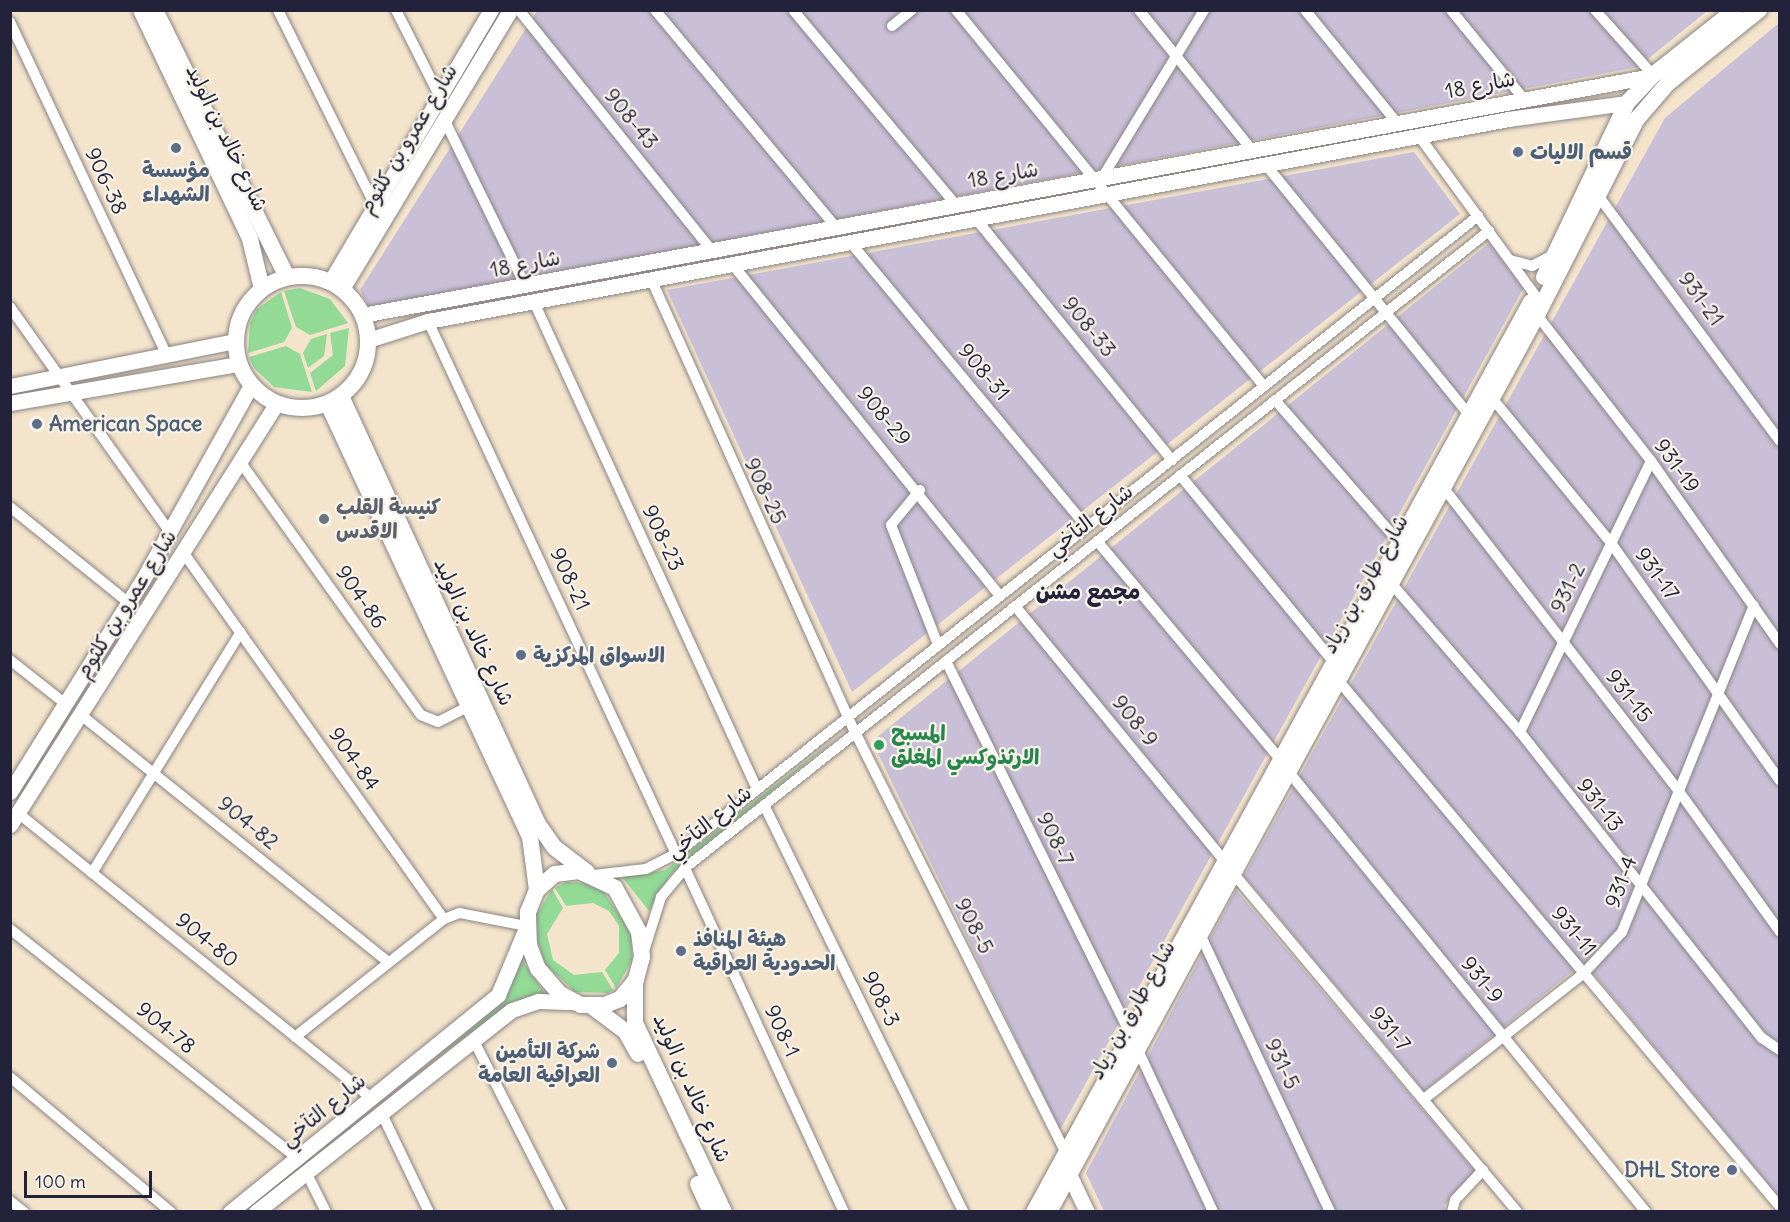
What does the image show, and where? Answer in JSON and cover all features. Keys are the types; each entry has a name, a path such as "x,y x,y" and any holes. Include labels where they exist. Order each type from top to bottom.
{"main road":[{"name":"شارع خالد بن الوليد","path":"141,10 250,239 262,289"},
{"name":"شارع خالد بن الوليد","path":"155,10 287,277"},
{"name":"شارع طارق بن زياد","path":"1284,765 1338,680 1537,315 1593,190 1619,108 1652,76 1735,10"},
{"name":"شارع طارق بن زياد","path":"1049,1212 1134,1041 1284,765 1333,661 1593,190 1650,100 1759,12"},
{"path":"287,277 336,285 362,315 368,340 360,375 334,400 293,409 276,404 251,385 239,364 236,340 239,321 262,289 287,277"},
{"name":"شارع خالد بن الوليد","path":"334,400 468,707 530,837 537,890"},
{"name":"شارع خالد بن الوليد","path":"334,400 538,824 555,848 590,873"},
{"name":"شارع طارق بن زياد","path":"1034,1212 1066,1153 1200,934 1229,867"},
{"path":"563,872 590,873 630,908 642,957 636,980 620,999 593,1007 574,1002 538,969 526,927 537,890 563,872"},
{"name":"شارع خالد بن الوليد","path":"636,980 635,1023 724,1212"},
{"name":"شارع خالد بن الوليد","path":"593,1007 609,1015 632,1041 711,1212"}],"street":[{"path":"278,10 375,206"},
{"path":"396,10 439,96 525,285"},
{"name":"شارع عمرو بن كلثوم","path":"336,285 375,206 491,10"},
{"name":"شارع عمرو بن كلثوم","path":"336,285 447,115 510,10"},
{"name":"908-43","path":"519,10 712,251"},
{"path":"656,10 842,226 851,243"},
{"path":"793,10 956,205"},
{"path":"892,26 912,10"},
{"path":"956,10 1099,179 1264,386"},
{"path":"1139,10 1252,150"},
{"path":"1099,179 1204,10"},
{"path":"1305,10 1397,123"},
{"path":"1451,10 1523,98"},
{"path":"1595,10 1652,76"},
{"name":"906-38","path":"10,22 167,356"},
{"name":"شارع 18","path":"362,315 1523,98 1652,76"},
{"path":"1495,104 1498,121"},
{"name":"شارع 18","path":"368,340 428,321 1498,121 1619,108"},
{"path":"1419,136 1535,295"},
{"path":"1266,165 1372,300 1469,415"},
{"name":"931-21","path":"1593,190 1779,441"},
{"name":"شارع التآخي","path":"590,873 646,869 676,854 1478,216"},
{"name":"908-33","path":"976,219 1172,460"},
{"name":"شارع التآخي","path":"642,957 661,897 685,868 1489,231"},
{"name":"908-31","path":"851,243 1087,527"},
{"path":"1510,260 1538,265 1558,250"},
{"path":"643,264 649,281"},
{"name":"908-29","path":"734,265 920,490 1000,596"},
{"name":"908-25","path":"649,281 848,717"},
{"name":"908-23","path":"534,302 757,789"},
{"path":"10,307 72,391 170,532"},
{"name":"931-19","path":"1537,315 1651,461 1779,644"},
{"name":"908-21","path":"428,321 676,854"},
{"path":"10,386 167,356 236,340"},
{"path":"10,403 239,364"},
{"name":"شارع عمرو بن كلثوم","path":"10,792 67,705 129,603 251,385"},
{"name":"931-17","path":"1492,398 1611,543 1719,692 1779,781"},
{"path":"1275,400 1399,542"},
{"name":"شارع عمرو بن كلثوم","path":"14,819 276,404"},
{"name":"904-86","path":"239,460 421,715 438,722 468,707"},
{"name":"931-2","path":"1520,732 1651,461"},
{"path":"1180,475 1333,661"},
{"name":"931-15","path":"1443,487 1678,790 1779,932"},
{"path":"920,490 891,525 938,645"},
{"path":"1128,495 1139,508"},
{"path":"10,507 129,603"},
{"name":"931-9","path":"1097,541 1284,765 1646,1212"},
{"name":"904-84","path":"183,552 444,919"},
{"path":"142,581 159,590"},
{"name":"931-13","path":"1391,583 1520,732 1639,888 1762,1038 1779,1050"},
{"name":"908-9","path":"1015,606 1229,867"},
{"name":"931-4","path":"1424,1099 1584,972 1622,932 1754,606"},
{"path":"92,873 241,632"},
{"path":"10,660 67,705"},
{"name":"908-7","path":"946,661 1134,1041 1213,1212"},
{"name":"931-11","path":"1338,680 1779,1207"},
{"name":"904-82","path":"81,714 389,963"},
{"name":"908-5","path":"848,717 1066,1153"},
{"name":"908-3","path":"764,805 963,1212"},
{"name":"904-80","path":"14,819 92,873 371,1098"},
{"name":"931-7","path":"1229,867 1517,1212"},
{"name":"908-1","path":"685,868 844,1212"},
{"path":"295,1037 444,919 460,913 526,927"},
{"name":"شارع التآخي","path":"256,1212 371,1098 498,995 526,927"},
{"name":"904-78","path":"10,928 302,1165"},
{"name":"931-5","path":"1200,934 1330,1212"},
{"name":"شارع التآخي","path":"230,1212 381,1112 473,1039 525,1004 574,1002"},
{"path":"473,1039 561,1212"},
{"path":"410,1066 420,1081"},
{"path":"10,1077 171,1212"},
{"path":"381,1112 429,1212"},
{"path":"302,1165 326,1212"},
{"path":"1452,1212 1455,1200 1483,1170"},
{"path":"1069,1174 1087,1212"},
{"path":"10,1201 24,1212"}],"shaded area":[{"path":"537,11 1707,11 1638,67 370,308 360,290"},
{"path":"1779,23 1779,1197 1584,962 1424,1091 1244,876 1665,118"},
{"path":"1414,152 1460,214 852,692 667,290"},
{"path":"1489,243 1524,287 1060,1130 872,741"},
{"path":"1236,890 1475,1171 1444,1206 1446,1212 1104,1211 1086,1173"}],"green space":[{"path":"300,288 330,299 348,323 310,335 296,327 284,291"},
{"path":"281,292 292,328 284,342 248,353 250,323 257,309"},
{"path":"349,328 345,366 316,391 310,373 333,355 330,333"},
{"path":"327,334 324,356 308,368 303,353 311,339"},
{"path":"286,346 300,354 312,392 274,387 254,368 249,357"},
{"path":"840,735 670,875 649,911 622,877 665,870"},
{"path":"566,882 586,883 604,892 631,933 632,961 616,988 605,970 619,953 619,926 609,911 593,903 566,906 555,888"},
{"path":"552,889 563,908 547,934 553,960 574,975 602,972 613,990 608,993 575,992 545,964 536,937 536,916"},
{"path":"520,957 546,995 513,1002 433,1060 501,1003"}],"place":[{"name":"مؤسسة الشهداء","path":"176,148"},
{"name":"قسم الاليات","path":"1518,152"},
{"name":"American Space","path":"37,424"},
{"name":"كنيسة القلب الاقدس","path":"324,519"},
{"name":"الاسواق المركزية","path":"521,655"},
{"name":"المسبح الارثذوكسي المغلق","path":"879,745"},
{"name":"هيئة المنافذ الحدودية العراقية","path":"681,951"},
{"name":"شركة التأمين العراقية العامة","path":"612,1063"},
{"name":"DHL Store","path":"1732,1170"}],"district":[{"name":"مجمع مشن","path":"1088,592"}]}
